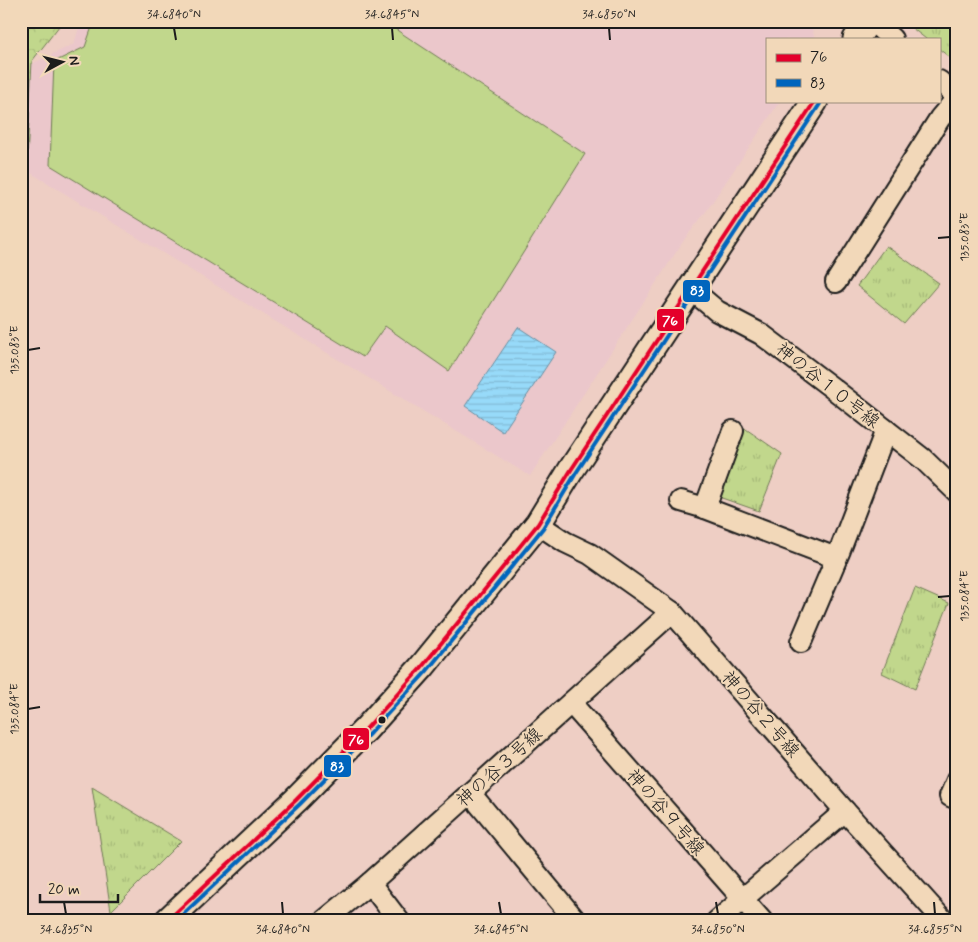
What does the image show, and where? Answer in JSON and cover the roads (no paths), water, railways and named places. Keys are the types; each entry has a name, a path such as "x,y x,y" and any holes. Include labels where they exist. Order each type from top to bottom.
{"street":[{"path":"857,38 868,21"},
{"path":"872,21 891,38"},
{"path":"836,282 940,118 957,97 940,82"},
{"path":"167,921 296,800 366,730 421,668 538,524 571,470 692,290 814,102"},
{"name":"神の谷１０号線","path":"692,290 717,311 761,334 923,459 957,492"},
{"path":"801,642 886,430"},
{"path":"705,508 733,431"},
{"path":"681,501 705,508 836,558"},
{"name":"神の谷２号線","path":"538,524 565,542 590,554 672,612 845,811"},
{"name":"神の谷３号線","path":"324,921 370,883 672,612"},
{"name":"神の谷９号線","path":"571,702 762,921"},
{"path":"957,780 950,796 957,799"},
{"path":"470,793 576,921"},
{"path":"717,921 845,811 944,921"},
{"path":"370,883 399,921"}],"water":[{"path":"518,327 556,352 503,432 465,406"}]}
